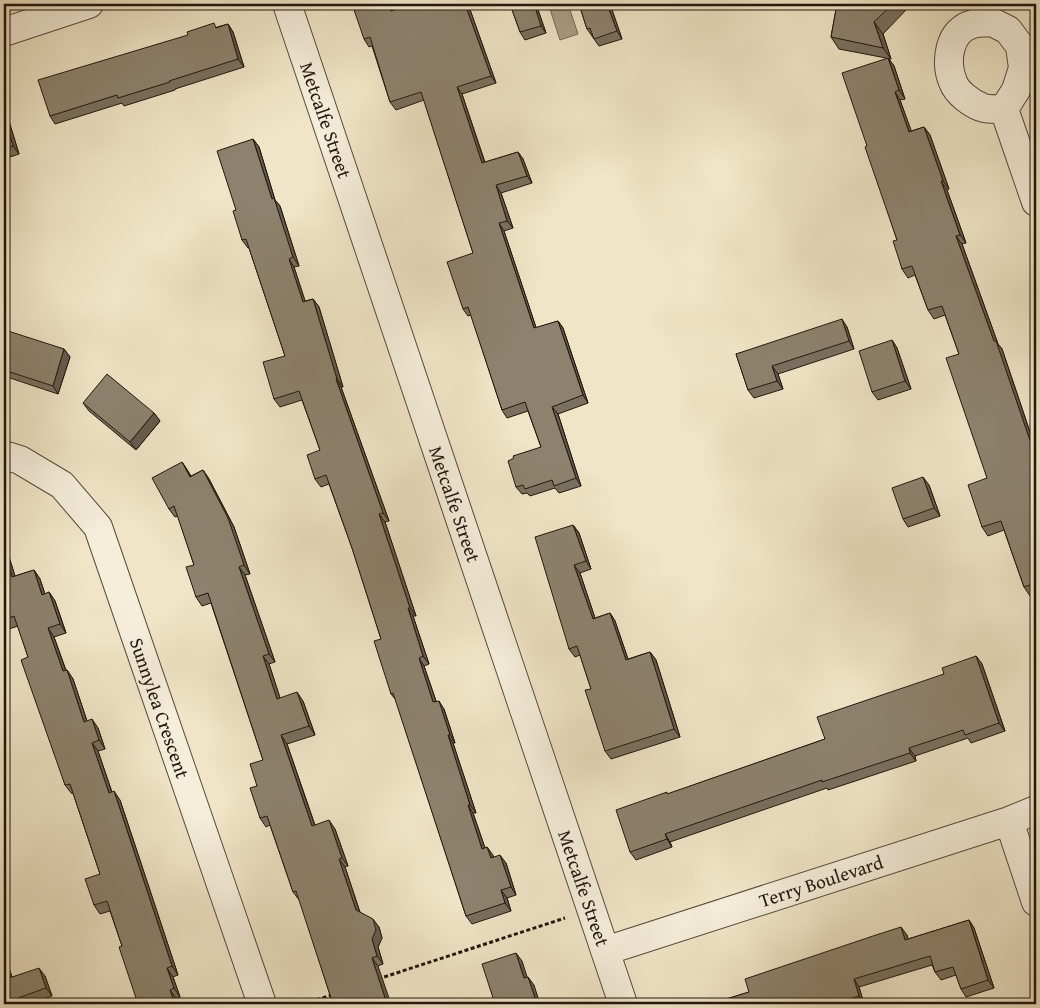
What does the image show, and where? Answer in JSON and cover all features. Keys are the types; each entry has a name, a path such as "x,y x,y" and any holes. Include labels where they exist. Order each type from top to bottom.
{"street":[{"path":"4,32 89,4"},
{"name":"Metcalfe Street","path":"287,4 623,1004"},
{"path":"1004,109 1036,202"},
{"name":"Sunnylea Crescent","path":"4,455 20,460 62,485 98,527 262,1004"},
{"name":"Terry Boulevard","path":"605,951 1009,821 1036,810"},
{"path":"1009,821 1036,902"}],"path":[{"path":"378,980 565,918"},
{"path":"304,1004 341,992"}],"shaded area":[{"path":"568,4 578,34 560,40 549,6"}],"building":[{"path":"352,4 389,4 391,11 411,4 465,4 491,76 457,87 482,163 518,152 527,176 496,185 507,221 499,223 534,328 558,321 583,395 552,407 576,478 554,486 552,480 525,489 523,485 516,487 508,461 514,458 513,456 541,447 525,402 502,410 468,307 463,309 447,262 473,253 421,92 390,102 370,37 364,39"},
{"path":"510,4 534,4 541,26 520,32"},
{"path":"579,4 607,4 617,31 594,39 590,28 587,29"},
{"path":"837,4 893,4 874,22 883,48 831,37"},
{"path":"214,23 216,28 228,24 238,59 118,98 117,95 50,116 38,80 188,35 187,32"},
{"path":"888,58 899,90 895,92 909,132 924,127 960,235 956,236 994,341 996,341 1036,458 1036,594 1033,584 1024,587 1001,521 982,527 968,485 987,478 946,358 959,354 942,306 928,310 912,266 902,269 893,241 897,240 842,73"},
{"path":"4,115 13,146 4,149"},
{"path":"253,139 293,257 289,259 303,302 313,299 336,379 383,513 379,514 410,608 408,608 423,656 419,658 433,702 439,701 482,849 487,847 491,858 500,855 511,887 501,890 505,903 466,916 393,693 391,694 374,641 381,639 352,548 326,475 315,479 307,455 320,450 299,391 274,399 263,362 285,356 246,239 242,240 233,211 236,210 217,151"},
{"path":"842,319 849,341 772,366 777,381 748,390 736,354"},
{"path":"5,330 64,349 53,386 4,370"},
{"path":"892,340 905,381 872,392 859,351"},
{"path":"107,374 154,413 130,442 83,403"},
{"path":"182,462 190,477 203,470 228,518 244,565 239,567 269,654 263,656 277,699 297,692 309,726 281,735 312,826 329,820 342,858 339,859 356,910 373,919 376,930 372,939 377,956 372,958 387,1004 330,1004 332,1001 296,891 293,892 267,816 260,818 250,788 257,786 250,764 263,760 208,593 196,597 186,567 194,565 174,506 169,509 152,478"},
{"path":"923,477 934,508 903,519 892,488"},
{"path":"573,525 586,561 574,565 593,619 610,613 626,660 650,652 674,729 605,751 585,690 591,689 577,646 569,649 535,537"},
{"path":"4,551 12,577 34,570 42,595 49,592 60,624 48,628 63,671 67,670 84,722 92,719 99,740 92,743 109,793 114,791 172,966 167,968 174,988 170,990 175,1004 138,1004 119,947 122,946 107,901 94,905 85,879 100,874 70,784 65,785 21,660 28,657 14,616 4,620"},
{"path":"976,656 999,723 965,735 963,730 909,748 910,753 822,782 822,780 665,834 667,839 630,852 616,810 825,739 817,717 944,674 942,668"},
{"path":"969,920 988,980 961,989 953,967 935,972 930,956 854,979 859,996 832,1004 825,1004 824,1002 817,1004 710,1004 749,992 745,979 879,934 901,927 905,940"},
{"path":"516,953 524,978 528,977 537,1004 495,1004 482,964"},
{"path":"4,962 9,978 39,968 46,988 18,998 20,1004 4,1004"}]}
